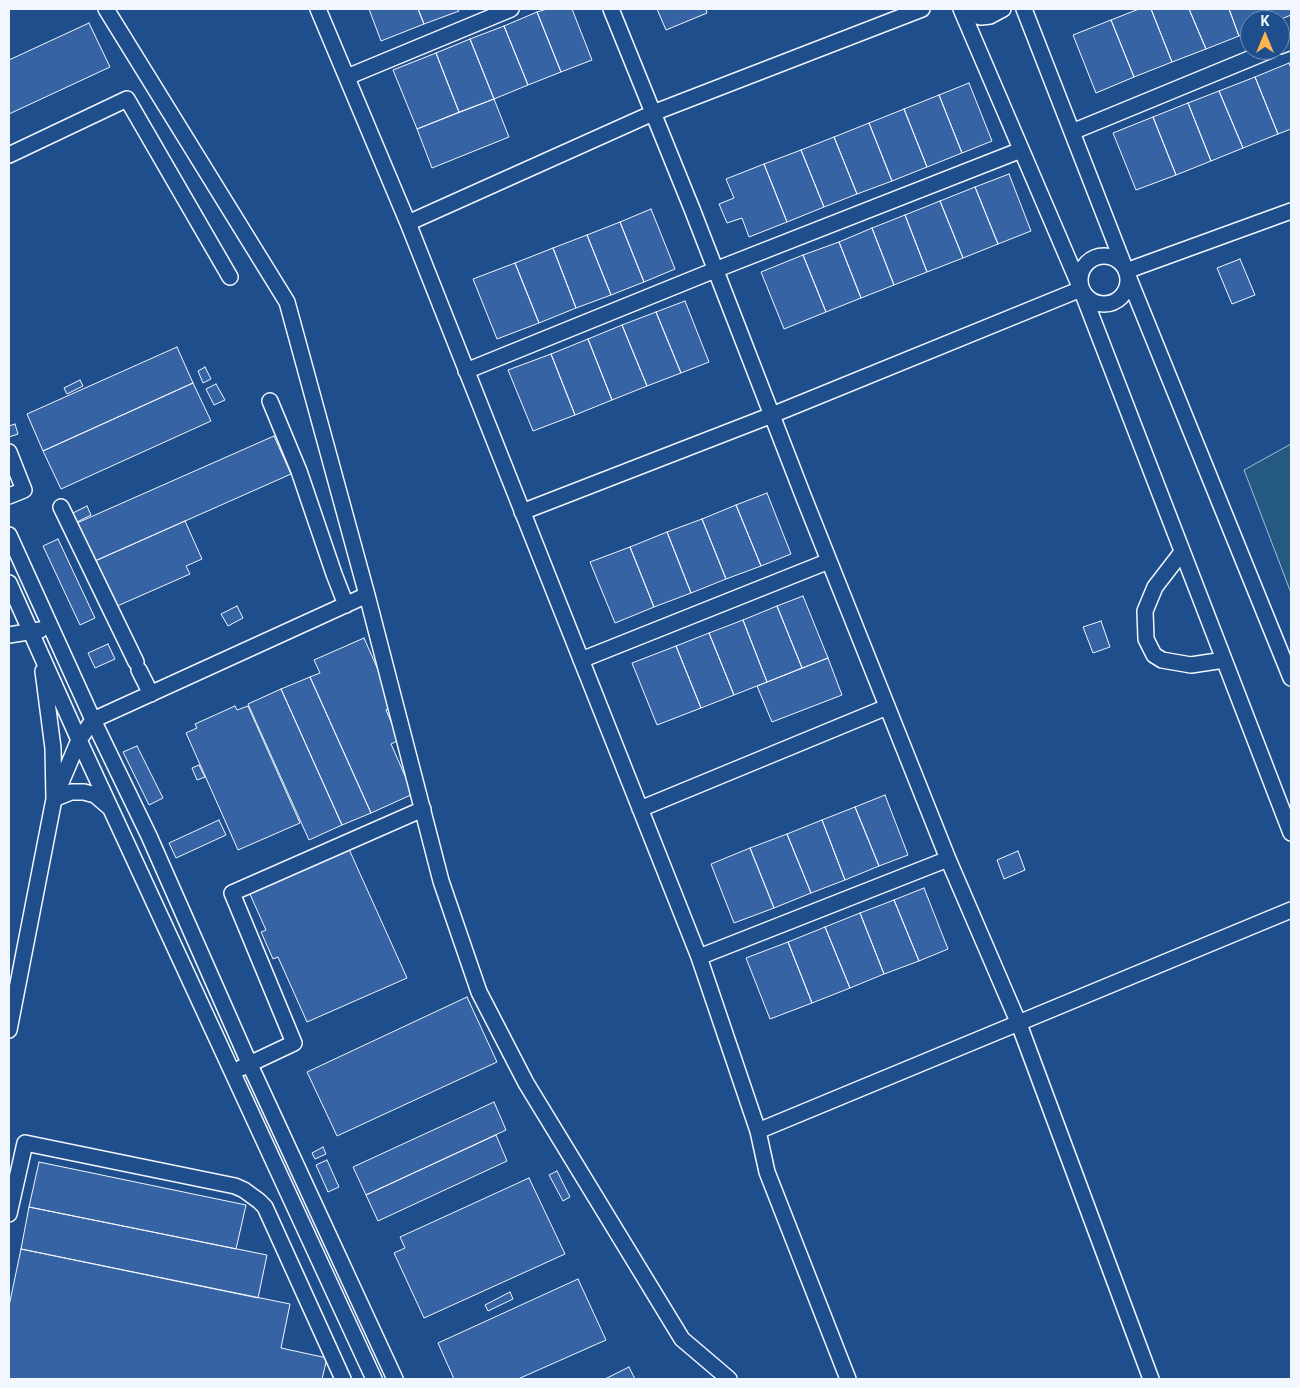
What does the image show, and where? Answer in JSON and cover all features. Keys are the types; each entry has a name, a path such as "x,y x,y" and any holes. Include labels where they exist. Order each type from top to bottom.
{"street":[{"path":"106,9 287,302 367,595 441,881 479,992 526,1083 682,1339 729,1379"},
{"path":"318,9 408,223 699,957 758,1131 767,1172 848,1379"},
{"path":"347,77 511,9"},
{"path":"611,9 948,859 1020,1024 1151,1379"},
{"path":"408,223 653,113 922,9"},
{"path":"962,9 981,17 990,16 1003,9"},
{"path":"962,9 1081,289 1291,833"},
{"path":"1024,9 1126,271 1291,678"},
{"path":"1072,132 1247,60"},
{"path":"9,154 127,99 230,277"},
{"path":"466,371 715,270 1021,150"},
{"path":"1126,271 1291,211"},
{"path":"1109,257 1122,264 1126,271 1128,278 1125,293 1113,303 1098,304 1091,301 1081,289 1079,282 1083,268 1094,258 1109,257"},
{"path":"522,512 772,415 1081,289"},
{"path":"270,401 299,471 346,604"},
{"path":"9,452 24,490 9,496"},
{"path":"61,507 151,694"},
{"path":"9,534 93,720 149,836 250,1065 395,1379"},
{"path":"1182,552 1155,586 1145,612 1146,639 1154,655 1162,660 1191,665 1224,660"},
{"path":"581,660 829,561"},
{"path":"9,583 79,740 374,1379"},
{"path":"9,1030 16,958 54,799 79,740 93,720 367,595"},
{"path":"9,635 51,627"},
{"path":"40,651 53,748 54,799"},
{"path":"640,809 887,707"},
{"path":"54,799 71,792 84,792 95,795 112,809"},
{"path":"232,1072 294,1043 232,893 422,808"},
{"path":"699,957 948,859"},
{"path":"758,1131 1020,1024 1291,910"},
{"path":"9,1214 25,1143 235,1186 244,1190 265,1207 343,1379"}],"shaded area":[{"path":"1291,444 1291,593 1244,470"}],"building":[{"path":"369,9 418,9 424,24 381,41"},
{"path":"418,9 458,9 459,11 424,24"},
{"path":"547,9 572,9 592,60 561,72 537,12"},
{"path":"657,9 706,9 707,13 666,30"},
{"path":"1139,9 1151,9 1172,62 1134,77 1111,20"},
{"path":"1151,9 1189,9 1206,49 1172,62"},
{"path":"1189,9 1229,9 1239,36 1206,49"},
{"path":"1229,9 1266,9 1240,10 1239,36"},
{"path":"1291,9 1291,15 1290,10 1266,10"},
{"path":"537,12 561,72 528,85 504,26"},
{"path":"1111,20 1134,77 1096,93 1073,35"},
{"path":"89,23 110,67 9,114 9,60"},
{"path":"504,26 528,85 494,99 470,39"},
{"path":"470,39 494,99 459,112 436,53"},
{"path":"436,53 459,112 417,129 393,70"},
{"path":"1289,63 1291,68 1291,129 1278,134 1255,77"},
{"path":"1255,77 1278,134 1243,148 1219,91"},
{"path":"969,83 992,141 962,153 939,95"},
{"path":"1219,91 1243,148 1211,161 1188,103"},
{"path":"939,95 962,153 927,167 904,109"},
{"path":"494,99 509,137 432,168 417,129"},
{"path":"1188,103 1211,161 1176,175 1153,117"},
{"path":"904,109 927,167 892,181 869,123"},
{"path":"1153,117 1176,175 1136,190 1113,133"},
{"path":"869,123 892,181 857,194 834,137"},
{"path":"834,137 857,194 824,207 801,150"},
{"path":"801,150 824,207 787,222 764,164"},
{"path":"764,164 787,222 749,237 742,218 727,223 719,204 734,198 726,179"},
{"path":"1009,174 1031,231 998,244 975,187"},
{"path":"975,187 998,244 963,258 940,201"},
{"path":"940,201 963,258 927,272 905,215"},
{"path":"651,209 675,269 644,282 620,222"},
{"path":"905,215 927,272 894,285 872,228"},
{"path":"620,222 644,282 611,295 587,235"},
{"path":"872,228 894,285 861,298 839,242"},
{"path":"587,235 611,295 576,308 553,248"},
{"path":"839,242 861,298 826,312 803,255"},
{"path":"553,248 576,308 539,323 515,263"},
{"path":"803,255 826,312 784,329 761,272"},
{"path":"1240,259 1255,295 1232,304 1217,268"},
{"path":"515,263 539,323 497,339 473,279"},
{"path":"685,301 709,362 681,373 656,312"},
{"path":"656,312 681,373 647,386 622,325"},
{"path":"622,325 647,386 612,400 588,339"},
{"path":"588,339 612,400 575,415 551,354"},
{"path":"177,347 193,383 43,451 27,414"},
{"path":"551,354 575,415 533,431 508,370"},
{"path":"205,367 211,379 203,383 198,371"},
{"path":"80,380 83,386 67,394 64,388"},
{"path":"193,383 211,421 61,489 43,451"},
{"path":"216,384 225,400 214,405 206,389"},
{"path":"15,424 18,434 9,437 9,426"},
{"path":"274,436 291,474 95,561 77,523"},
{"path":"767,493 791,554 761,566 736,505"},
{"path":"736,505 761,566 726,579 702,519"},
{"path":"87,506 91,515 71,525 67,516"},
{"path":"702,519 726,579 691,593 667,532"},
{"path":"185,521 202,559 186,566 190,574 115,607 95,561"},
{"path":"667,532 691,593 654,607 630,547"},
{"path":"58,539 95,618 80,625 43,546"},
{"path":"630,547 654,607 615,623 590,562"},
{"path":"803,596 828,658 802,668 777,606"},
{"path":"237,606 243,618 228,626 221,614"},
{"path":"777,606 802,668 767,682 743,620"},
{"path":"743,620 767,682 734,695 709,633"},
{"path":"1101,621 1110,647 1093,653 1083,627"},
{"path":"709,633 734,695 701,708 676,646"},
{"path":"364,638 394,706 386,710 399,740 391,744 413,794 371,813 310,677 320,673 314,660"},
{"path":"108,644 115,659 95,668 88,653"},
{"path":"676,646 701,708 657,725 632,663"},
{"path":"828,658 842,695 772,722 757,686"},
{"path":"310,677 371,813 342,825 281,689"},
{"path":"281,689 342,825 309,840 248,704"},
{"path":"235,706 237,710 248,706 300,823 238,850 186,733 197,728 195,724"},
{"path":"137,746 163,798 149,805 123,752"},
{"path":"199,765 205,777 197,780 192,768"},
{"path":"885,795 908,855 879,866 855,807"},
{"path":"855,807 879,866 845,880 822,820"},
{"path":"219,820 226,835 176,858 169,843"},
{"path":"822,820 845,880 811,893 787,834"},
{"path":"787,834 811,893 774,908 750,848"},
{"path":"348,847 407,978 307,1022 278,957 273,959 261,932 266,930 249,892"},
{"path":"750,848 774,908 734,923 711,864"},
{"path":"1018,851 1025,870 1004,879 997,860"},
{"path":"924,888 948,949 919,961 894,900"},
{"path":"894,900 919,961 884,974 860,913"},
{"path":"860,913 884,974 850,988 825,927"},
{"path":"825,927 850,988 812,1003 788,942"},
{"path":"788,942 812,1003 770,1019 746,958"},
{"path":"467,997 497,1062 337,1136 307,1072"},
{"path":"494,1102 506,1130 366,1195 353,1167"},
{"path":"496,1135 507,1161 378,1221 366,1195"},
{"path":"323,1147 326,1154 315,1159 312,1153"},
{"path":"327,1160 339,1187 328,1192 316,1165"},
{"path":"39,1162 246,1205 236,1249 29,1207"},
{"path":"557,1171 570,1197 563,1201 549,1175"},
{"path":"529,1178 565,1254 424,1318 394,1253 405,1248 400,1237"},
{"path":"29,1207 267,1255 258,1298 21,1249"},
{"path":"21,1249 290,1304 281,1348 327,1358 322,1379 9,1379 9,1306"},
{"path":"578,1279 606,1340 518,1379 454,1379 438,1343"},
{"path":"510,1292 513,1299 488,1311 485,1305"},
{"path":"629,1367 635,1379 605,1379"}]}
